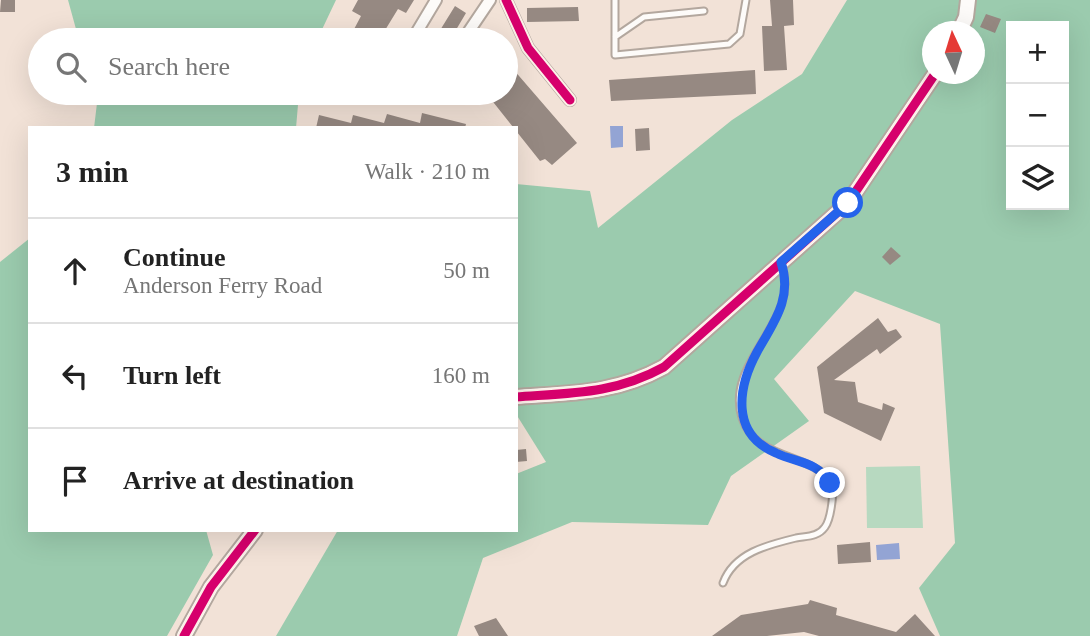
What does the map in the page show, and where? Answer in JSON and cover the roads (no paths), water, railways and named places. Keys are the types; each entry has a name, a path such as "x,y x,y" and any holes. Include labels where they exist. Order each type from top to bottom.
{"street":[{"path":"419,28 436,0"},
{"path":"471,28 490,0"},
{"path":"506,0 528,48 570,100"},
{"path":"965,21 968,0"},
{"path":"518,397 607,390 639,381 664,367 848,203 928,84"},
{"path":"184,636 211,587 253,532"}],"lane":[{"path":"615,0 615,55 729,44 740,34 746,0"},
{"path":"615,37 644,17 704,10"},
{"path":"723,583 728,569 737,559 796,538 816,535 824,528 830,515 833,498 824,472 810,463 773,453 758,441 742,418 741,392 745,374 782,307 786,292 787,280 781,262"}],"water":[{"path":"610,126 623,126 623,147 611,148"},
{"path":"899,543 900,559 877,560 876,545"}]}
